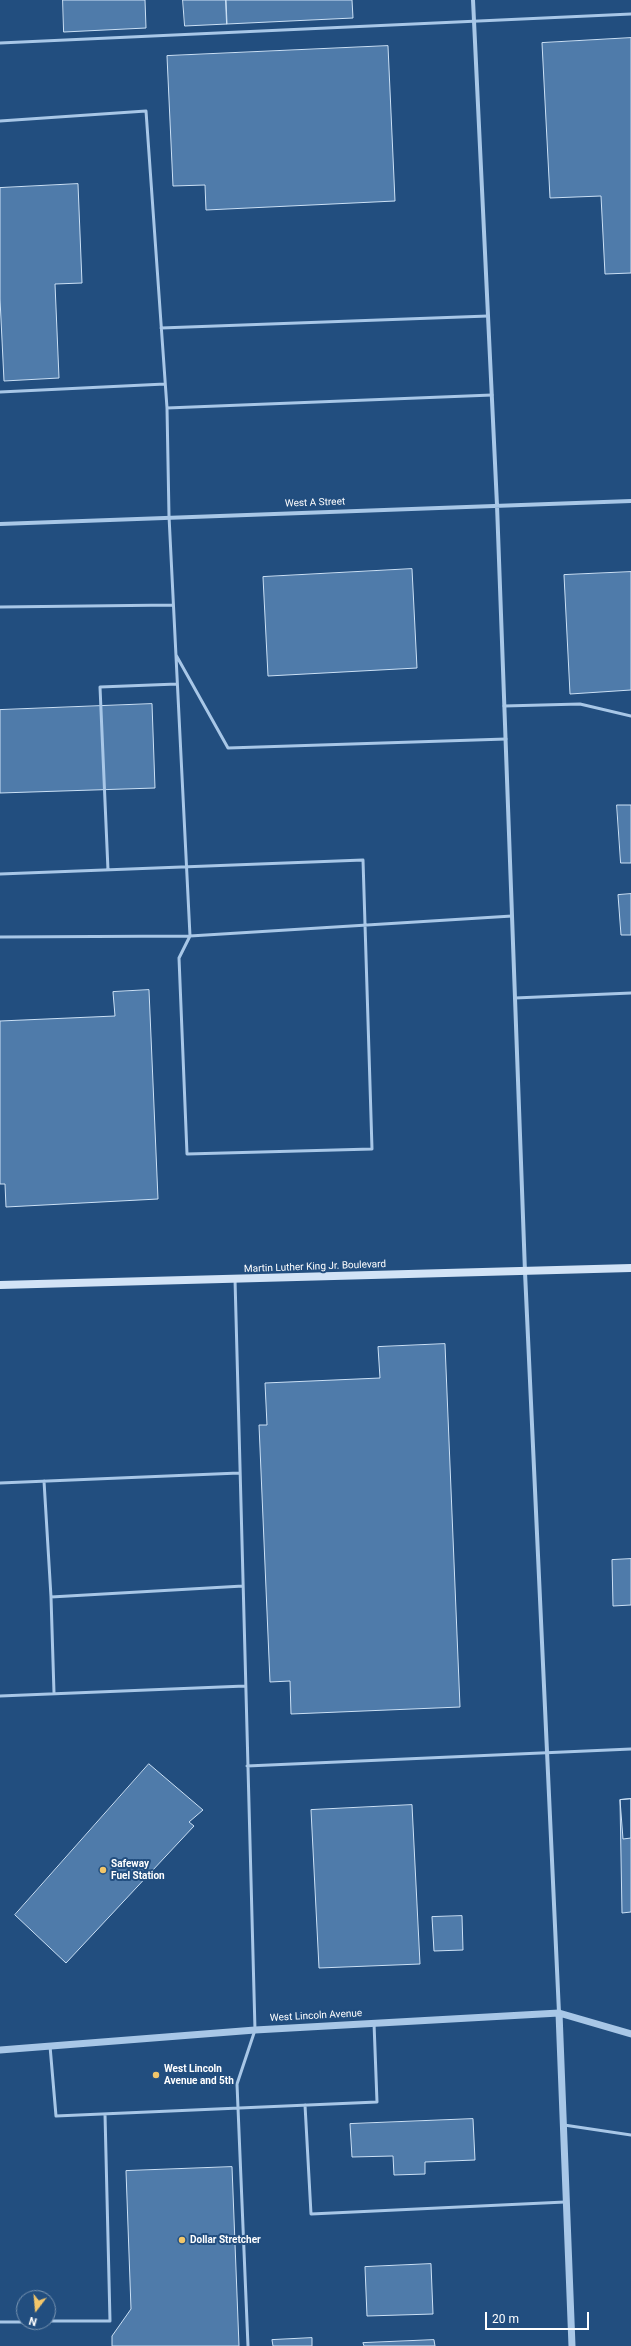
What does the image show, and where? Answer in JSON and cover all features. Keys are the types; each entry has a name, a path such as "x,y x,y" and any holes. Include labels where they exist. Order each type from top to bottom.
{"main road":[{"name":"Martin Luther King Jr. Boulevard","path":"0,1285 631,1268"}],"street":[{"path":"474,0 497,505 524,1272 559,2013 572,2346"},
{"name":"West A Street","path":"0,524 169,516 631,501"},
{"name":"West Lincoln Avenue","path":"0,2050 255,2030 559,2013 631,2034"}],"lane":[{"path":"0,43 631,14"},
{"path":"0,121 146,112 167,408 169,516 186,867 190,936 178,958 187,1154 372,1149 363,860 186,867 0,874"},
{"path":"161,328 488,316"},
{"path":"0,392 165,384"},
{"path":"167,408 492,395"},
{"path":"0,608 173,605"},
{"path":"176,654 228,748 506,739"},
{"path":"108,870 100,687 177,684"},
{"path":"504,706 580,704 631,716"},
{"path":"0,938 190,936 512,916"},
{"path":"515,998 631,993"},
{"path":"234,1279 255,2030 237,2084 248,2346"},
{"path":"0,1483 240,1473"},
{"path":"44,1481 51,1597 54,1693"},
{"path":"51,1597 242,1586"},
{"path":"0,1696 245,1686"},
{"path":"247,1766 631,1749"},
{"path":"50,2045 56,2116 377,2102 374,2023"},
{"path":"305,2105 311,2214 566,2202"},
{"path":"56,2321 110,2321 105,2114"},
{"path":"563,2124 631,2135"},
{"path":"0,2322 16,2322"}],"building":[{"path":"63,0 145,0 146,28 64,32"},
{"path":"183,0 226,0 227,24 185,26"},
{"path":"226,0 352,0 353,18 227,24"},
{"path":"631,38 631,273 605,274 601,196 550,198 542,43"},
{"path":"388,46 395,201 206,210 205,185 173,186 167,56"},
{"path":"78,184 82,283 55,284 59,378 4,381 0,299 0,188"},
{"path":"412,569 417,668 268,676 263,577"},
{"path":"631,572 631,690 570,694 564,575"},
{"path":"152,704 155,788 0,793 0,710"},
{"path":"617,805 631,805 631,863 621,863"},
{"path":"631,894 631,935 621,935 618,895"},
{"path":"149,990 158,1199 6,1207 5,1184 0,1184 0,1021 115,1016 113,992"},
{"path":"445,1344 460,1707 291,1714 290,1681 270,1682 259,1425 267,1425 265,1383 380,1378 378,1347"},
{"path":"631,1559 631,1605 613,1606 612,1560"},
{"name":"Safeway Fuel Station","path":"149,1764 203,1810 189,1822 194,1826 66,1963 15,1915"},
{"path":"631,1799 631,1912 622,1913 620,1800"},
{"path":"631,1799 631,1838 623,1839 620,1800"},
{"path":"412,1805 420,1964 319,1968 311,1810"},
{"path":"462,1916 463,1950 434,1951 432,1917"},
{"path":"473,2119 475,2160 425,2162 425,2174 394,2175 393,2156 352,2157 350,2124"},
{"name":"Dollar Stretcher","path":"232,2167 239,2346 112,2346 112,2336 131,2309 126,2171"},
{"path":"431,2264 433,2314 367,2316 365,2267"},
{"path":"312,2338 312,2346 273,2346 272,2340"},
{"path":"434,2340 435,2346 364,2346 363,2343"}],"place":[{"name":"Safeway Fuel Station","path":"103,1870"},
{"name":"West Lincoln Avenue and 5th","path":"156,2075"},
{"name":"Dollar Stretcher","path":"182,2240"}]}
